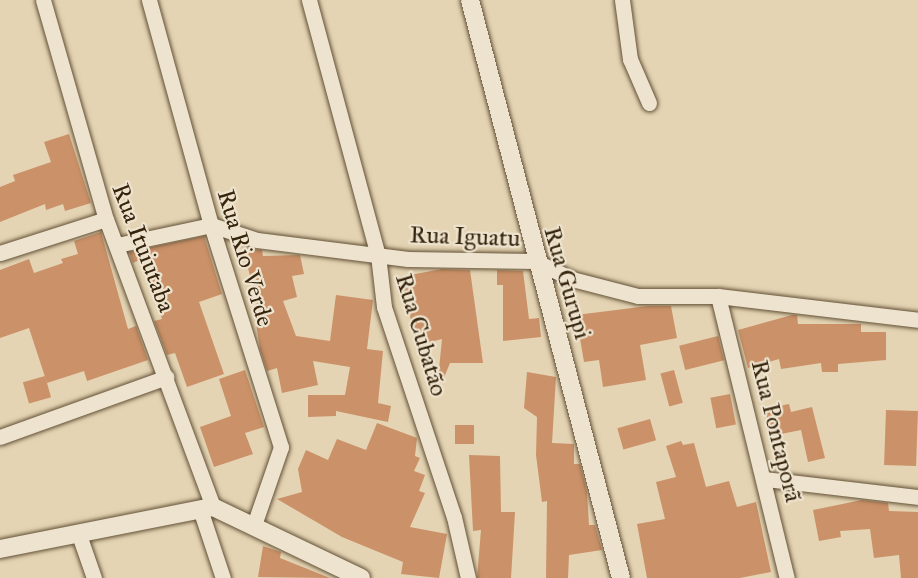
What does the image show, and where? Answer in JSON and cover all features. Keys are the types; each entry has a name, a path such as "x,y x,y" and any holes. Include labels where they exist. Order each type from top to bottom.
{"street":[{"name":"Rua Ituiutaba","path":"43,0 106,219 167,377 207,508 223,578"},
{"name":"Rua Rio Verde","path":"149,0 211,225 281,447 254,525"},
{"name":"Rua Cubatão","path":"309,0 378,255 384,307 431,442 468,578"},
{"name":"Rua Gurupi","path":"470,0 535,261 621,578"},
{"path":"622,0 630,59 649,103"},
{"path":"0,253 106,219"},
{"path":"117,245 211,225"},
{"name":"Rua Iguatu","path":"211,225 257,240 378,255 535,261 572,279 638,296 718,296 918,320"},
{"name":"Rua Pontaporã","path":"718,296 765,479 787,578"},
{"path":"0,436 167,377"},
{"path":"765,479 918,497"},
{"path":"0,549 207,508 254,525 362,578"},
{"path":"78,532 94,578"}],"building":[{"path":"69,134 91,203 65,211 63,204 46,210 45,204 0,222 0,187 15,181 13,175 51,162 44,142"},
{"path":"101,232 128,329 136,326 148,360 87,381 84,371 47,383 29,328 0,338 0,270 29,259 34,273 63,263 61,259 78,254 74,241"},
{"path":"204,236 222,294 199,302 224,374 187,387 175,353 167,355 154,321 162,319 142,259 133,263 129,252"},
{"path":"243,248 262,250 263,256 300,255 304,274 292,276 297,297 283,301 296,336 330,341 336,295 373,300 367,349 383,351 378,403 391,406 388,422 336,411 336,416 308,417 308,395 345,395 350,367 313,361 318,385 282,393 277,368 267,371 260,349 255,318 260,316"},
{"path":"442,269 470,270 483,363 450,363 443,380 438,379 442,339 418,345 399,277"},
{"path":"497,270 523,271 529,319 539,318 541,337 503,341 503,285 497,285"},
{"path":"648,306 671,306 677,338 640,345 646,380 603,387 599,360 584,362 576,315"},
{"path":"797,315 798,324 861,324 861,332 886,332 886,360 838,364 838,372 822,372 821,363 781,369 779,359 748,368 738,330"},
{"path":"718,336 724,360 685,370 679,346"},
{"path":"245,370 264,427 245,433 253,454 214,467 200,427 231,416 219,379"},
{"path":"674,370 683,403 669,406 660,374"},
{"path":"527,372 556,377 552,443 574,444 574,464 580,464 587,492 589,525 595,525 602,550 569,555 568,578 546,578 547,501 542,502 536,455 537,417 524,408"},
{"path":"45,376 51,397 29,403 23,382"},
{"path":"730,394 736,424 716,428 710,398"},
{"path":"789,404 791,412 812,407 825,458 808,462 801,430 771,436 765,409"},
{"path":"886,410 918,411 916,466 884,465"},
{"path":"650,419 656,440 623,450 617,428"},
{"path":"377,423 417,438 415,456 420,458 414,471 425,475 419,491 425,493 410,527 447,534 439,578 401,574 403,562 342,537 277,499 302,492 298,469 306,450 328,460 337,439 366,450"},
{"path":"455,425 474,425 474,444 455,444"},
{"path":"681,441 683,445 694,443 706,487 729,481 737,507 756,502 771,572 740,578 647,578 637,524 665,519 656,482 676,477 666,446"},
{"path":"469,455 500,456 501,512 515,512 511,578 477,578 481,530 473,531"},
{"path":"862,500 888,503 889,511 918,512 918,578 901,578 899,555 874,558 870,529 840,531 841,537 819,541 813,510"},
{"path":"263,546 281,552 280,558 330,578 258,577"}]}
